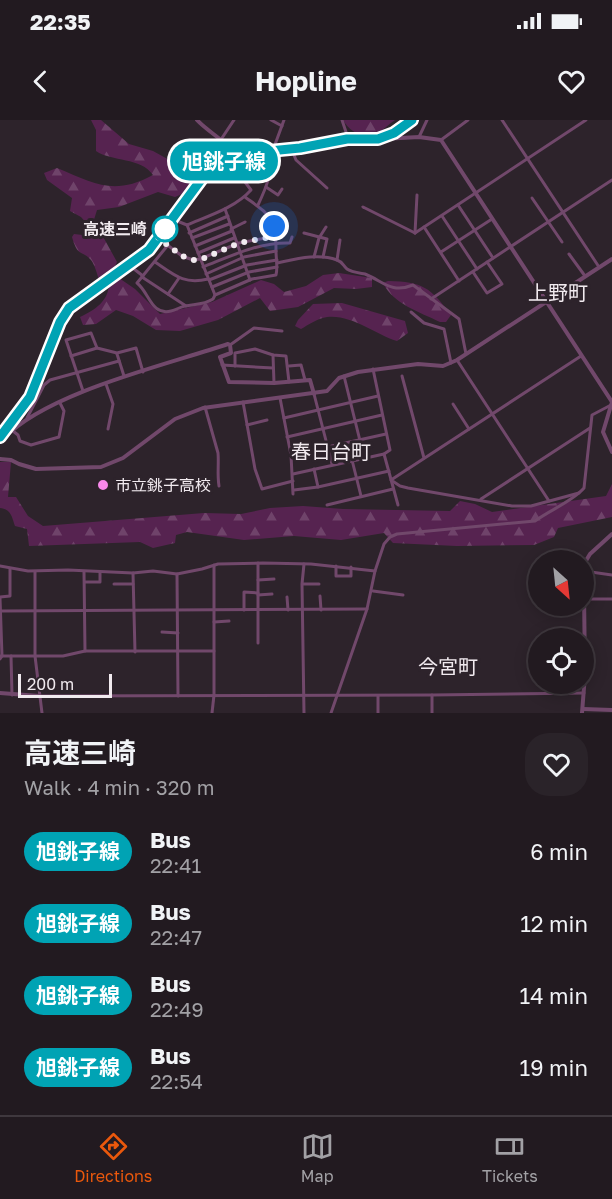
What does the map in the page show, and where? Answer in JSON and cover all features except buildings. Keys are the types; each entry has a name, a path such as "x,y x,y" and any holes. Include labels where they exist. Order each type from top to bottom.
{"highway":[{"path":"0,438 30,397 60,322 69,308 102,282 140,258 158,238 206,173 235,156 253,152 292,149 348,139 378,139 394,133 412,120"}],"street":[{"path":"197,120 221,140 235,156"},
{"path":"206,173 208,159 234,120"},
{"path":"271,120 282,126"},
{"path":"258,205 266,187 271,150 284,120"},
{"path":"342,120 348,139"},
{"path":"419,137 427,120"},
{"path":"378,139 419,137 441,140 468,120"},
{"path":"502,120 599,267"},
{"path":"415,233 586,120"},
{"path":"441,140 612,402 603,432 612,452"},
{"path":"292,149 296,160 327,188"},
{"path":"252,174 253,152"},
{"path":"431,299 612,180"},
{"path":"172,219 187,225 225,209 245,197 251,190 245,182"},
{"path":"266,187 278,195 282,189"},
{"path":"415,233 417,195"},
{"path":"168,245 137,283 144,288 146,296 158,310 171,311 209,302 215,295 250,280 276,275 277,244 269,216 245,197"},
{"path":"532,198 562,242"},
{"path":"458,205 493,258"},
{"path":"363,207 415,233"},
{"path":"225,209 250,280"},
{"path":"189,232 228,216"},
{"path":"442,216 477,269"},
{"path":"441,252 492,219"},
{"path":"195,246 245,222"},
{"path":"192,238 229,224"},
{"path":"187,225 215,295"},
{"path":"314,257 326,227"},
{"path":"424,227 459,280"},
{"path":"304,233 327,239 323,257"},
{"path":"158,238 186,259 200,260 237,245 276,236"},
{"path":"203,267 240,252 290,243 292,237"},
{"path":"198,253 234,238"},
{"path":"337,260 340,240"},
{"path":"206,274 242,259 276,251"},
{"path":"569,254 585,276"},
{"path":"155,262 179,278 190,281 208,280 244,266 314,257 337,260 342,262 346,269 371,277 389,288 412,285 459,319 465,354"},
{"path":"0,459 11,460 36,469 79,466 99,468 123,458 175,419 205,407 327,392 339,378 372,369 418,364 443,366 457,360 612,259"},
{"path":"473,272 487,293 502,284 487,262"},
{"path":"212,287 277,263"},
{"path":"134,269 142,277 186,306"},
{"path":"168,294 179,278"},
{"path":"411,312 424,323 444,329 451,363"},
{"path":"0,438 4,438 27,418 106,384 230,345 254,328 282,331"},
{"path":"83,393 66,340 91,333 97,348"},
{"path":"230,345 231,352 220,357 229,382 273,383 309,380 332,464"},
{"path":"71,356 97,348 117,354 136,348 143,372"},
{"path":"235,366 235,352 255,349 273,355 286,356 289,382"},
{"path":"117,354 124,378"},
{"path":"273,355 273,383"},
{"path":"391,480 581,356"},
{"path":"27,418 44,385 50,380 119,360"},
{"path":"457,360 549,501"},
{"path":"222,365 273,368"},
{"path":"288,366 301,365 305,380"},
{"path":"293,474 384,454 390,450 372,369"},
{"path":"345,376 364,457"},
{"path":"402,376 424,458"},
{"path":"106,384 113,404 108,429"},
{"path":"284,418 378,396"},
{"path":"280,398 291,455 293,492 389,471"},
{"path":"243,402 255,469 261,489 293,482"},
{"path":"12,430 18,435 20,441 31,445 59,437 64,411 60,403"},
{"path":"453,404 470,429"},
{"path":"331,713 367,609 375,571 384,544 390,537 397,534 535,521 585,488 592,415 611,405"},
{"path":"205,407 218,453 216,471 219,486"},
{"path":"287,436 382,415"},
{"path":"247,425 267,420"},
{"path":"479,500 590,428"},
{"path":"291,455 386,434"},
{"path":"384,454 398,505"},
{"path":"352,460 361,497"},
{"path":"314,469 318,487"},
{"path":"391,480 400,486 512,506 531,506 580,492"},
{"path":"327,505 393,489"},
{"path":"594,550 612,534"},
{"path":"0,566 35,572 133,573 153,571 177,573 214,565 258,563 351,567 375,571"},
{"path":"258,563 258,643"},
{"path":"304,564 302,584 304,713"},
{"path":"212,713 214,565"},
{"path":"336,566 336,576 351,576 351,567"},
{"path":"10,569 10,596 0,597 1,657 63,656 85,651 214,651"},
{"path":"84,571 85,651"},
{"path":"35,572 35,656 42,713"},
{"path":"84,582 100,582 100,572"},
{"path":"594,572 612,575"},
{"path":"133,573 135,652"},
{"path":"177,573 178,696"},
{"path":"258,580 274,579"},
{"path":"114,584 134,584"},
{"path":"302,584 319,584"},
{"path":"372,591 404,595"},
{"path":"244,610 244,592 272,594"},
{"path":"320,596 321,610"},
{"path":"288,597 288,610"},
{"path":"594,599 612,599"},
{"path":"1,611 367,609"},
{"path":"214,622 229,621"},
{"path":"162,632 178,633"},
{"path":"11,656 12,695"},
{"path":"0,693 39,696 528,694"},
{"path":"584,694 582,711 612,710"},
{"path":"432,695 432,713"},
{"path":"378,696 378,713"}],"green space":[{"path":"91,120 101,120 129,144 153,151 191,172 189,191 175,197 158,192 119,207 97,210 92,226 89,226 81,217 70,211 72,198 47,180 44,173 57,168 94,183 116,186 127,185 153,175 148,169 134,162 110,157 96,151 96,130"},
{"path":"343,120 395,120 377,134 369,136 356,133"},
{"path":"101,233 117,262 111,274 99,280 92,262 78,251 72,237 74,234 91,236"},
{"path":"339,273 372,278 372,287 334,288 298,307 270,311 260,298 218,320 180,331 156,330 133,316 116,310 96,324 83,325 80,317 104,300 109,283 119,278 135,289 160,314 212,302 261,280 274,284 284,292 306,286 323,275"},
{"path":"388,281 410,283 425,288 451,315 446,322 440,322 408,307 393,297 383,283"},
{"path":"342,303 405,321 408,333 397,341 354,321 336,317 320,319 301,329 295,326 313,304"},
{"path":"0,462 11,462 8,497 16,497 28,516 43,526 204,513 241,514 270,508 303,506 450,511 460,501 475,504 492,512 606,496 612,484 612,517 558,528 554,537 534,545 457,546 393,543 384,533 341,540 294,536 244,540 187,532 176,535 175,543 153,548 140,542 29,546 27,529 15,526 9,512 0,508"}],"bus line":[{"name":"旭銚子線","path":"0,437 30,397 60,322 69,308 149,250 206,173 226,159 238,154 300,148 347,139 378,139 394,133 412,120"}],"place":[{"name":"高速三崎","path":"165,229"},
{"name":"市立銚子高校","path":"103,485"}],"district":[{"name":"上野町","path":"558,293"},
{"name":"春日台町","path":"331,452"},
{"name":"今宮町","path":"448,667"}],"route":[{"path":"165,229 158,238 186,259 200,260 239,243 276,236 274,226"}]}
